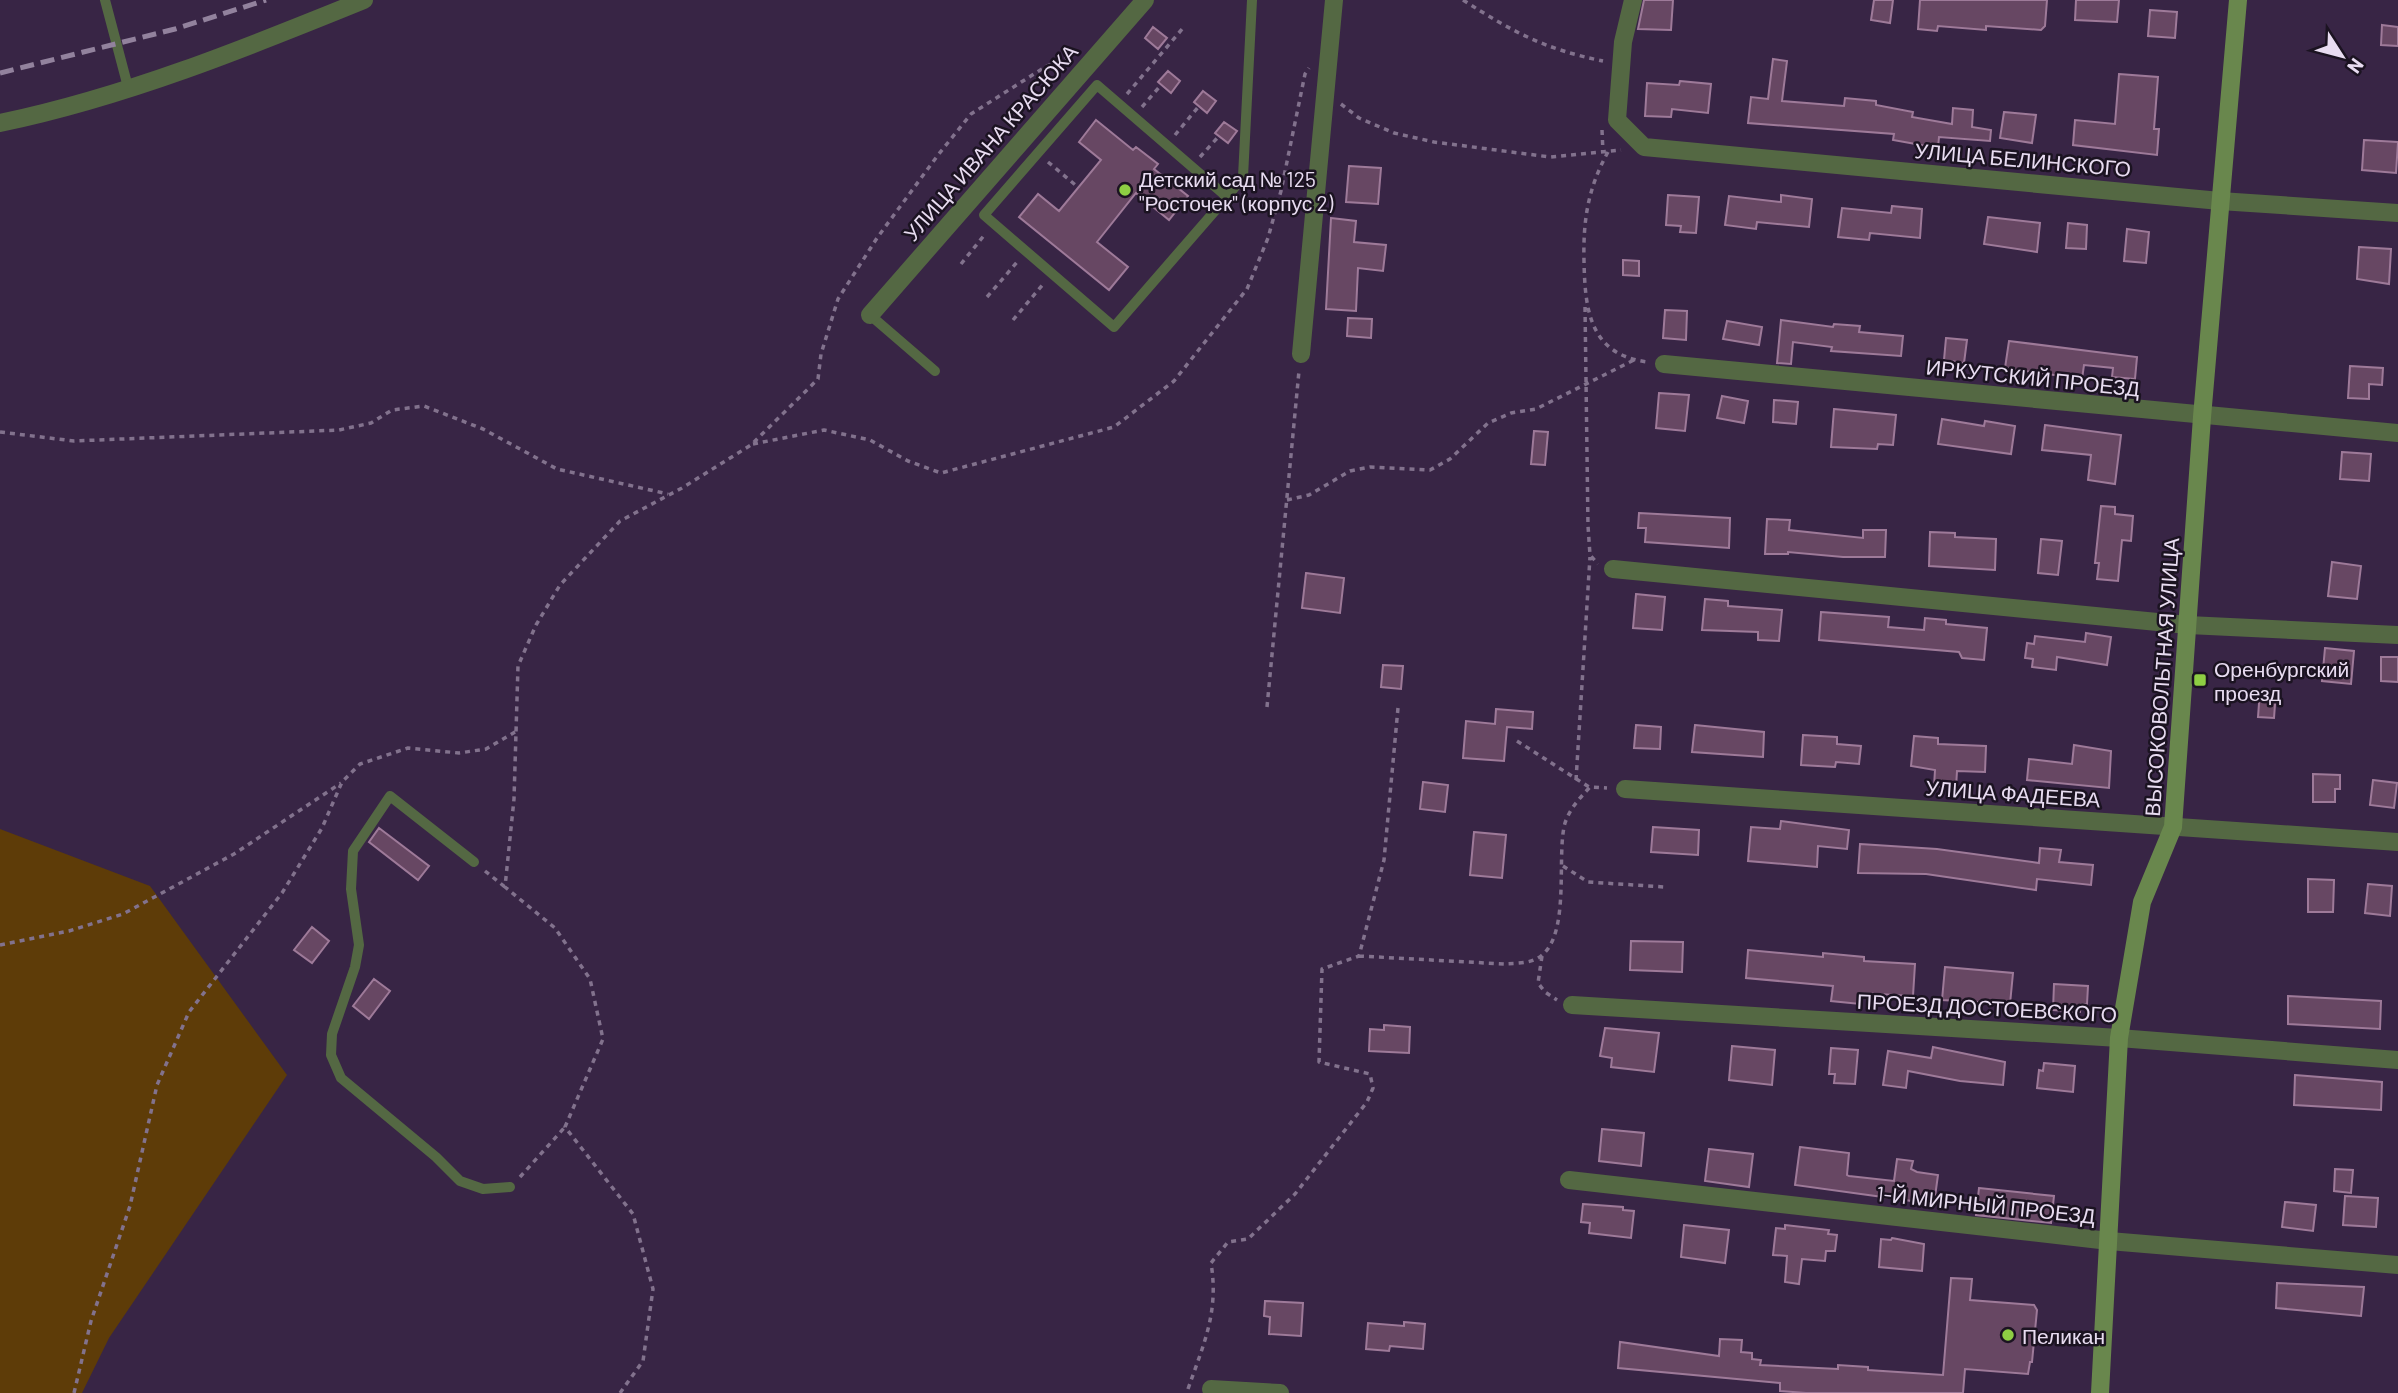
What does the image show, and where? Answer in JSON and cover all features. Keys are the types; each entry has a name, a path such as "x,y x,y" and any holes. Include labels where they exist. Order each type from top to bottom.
{"street":[{"path":"0,122 38,115 225,56 364,0"},
{"name":"УЛИЦА ИВАНА КРАСЮКА","path":"870,314 1145,0"},
{"path":"1301,354 1334,0"},
{"path":"1633,0 1623,42 1617,120 1644,147"},
{"name":"ВЫСОКОВОЛЬТНАЯ УЛИЦА","path":"2100,1393 2119,1038 2142,902 2173,827 2202,417 2238,0"},
{"name":"УЛИЦА БЕЛИНСКОГО","path":"1644,147 2220,201 2398,213"},
{"name":"ИРКУТСКИЙ ПРОЕЗД","path":"1664,364 2202,417 2398,433"},
{"path":"1613,569 2188,625 2398,635"},
{"name":"УЛИЦА ФАДЕЕВА","path":"1625,789 2398,842"},
{"name":"ПРОЕЗД ДОСТОЕВСКОГО","path":"1572,1005 2119,1038 2398,1060"},
{"name":"1-Й МИРНЫЙ ПРОЕЗД","path":"1569,1180 2109,1241 2398,1265"},
{"path":"1211,1389 1280,1393"}],"lane":[{"path":"105,0 128,87"},
{"path":"1227,197 1097,85 985,215 1114,327 1227,197 1243,177 1252,0"},
{"path":"870,314 935,371"},
{"path":"474,862 390,796 354,851 351,889 359,944 355,967 332,1034 331,1055 341,1078 436,1157 460,1181 483,1189 510,1187"}],"path":[{"path":"1463,0 1521,37 1567,54 1605,61 1604,72"},
{"path":"1119,103 1183,28"},
{"path":"1162,43 1167,47"},
{"path":"505,887 514,799 518,666 536,625 560,586 588,552 620,521 751,445 818,379 821,354 838,299 877,238 971,114 1045,67 1079,52"},
{"path":"1134,117 1161,85"},
{"path":"1325,93 1359,118 1394,133 1550,157 1644,147"},
{"path":"1167,145 1199,106"},
{"path":"1576,780 1590,555 1586,457 1588,382 1582,233 1590,187 1606,152 1602,126"},
{"path":"1192,167 1219,136"},
{"path":"1038,153 1079,188"},
{"path":"961,264 994,223"},
{"path":"987,297 1027,251"},
{"path":"1013,320 1052,274"},
{"path":"1585,307 1591,325 1603,342 1634,360 1664,364"},
{"path":"1268,707 1301,354"},
{"path":"1287,500 1309,495 1350,471 1370,467 1430,470 1450,459 1488,423 1511,413 1536,409 1634,360"},
{"path":"0,432 74,441 339,430 371,423 393,410 424,406 483,429 557,469 670,494"},
{"path":"1590,555 1597,563 1613,569"},
{"path":"1359,956 1384,860 1398,708"},
{"path":"1517,741 1590,787 1625,789"},
{"path":"0,945 69,931 122,914 234,854 342,782"},
{"path":"1572,1005 1552,998 1538,983 1542,956 1553,938 1557,919 1564,825 1571,808 1590,787"},
{"path":"474,862 555,929 590,979 603,1039 565,1127 510,1187"},
{"path":"1563,866 1588,882 1665,887"},
{"path":"74,1393 91,1321 130,1206 157,1084 189,1012 247,938"},
{"path":"1188,1388 1213,1320 1215,1288 1211,1263 1228,1242 1248,1239 1295,1194 1367,1102 1373,1088 1370,1074 1319,1062 1322,969 1359,956 1504,964 1527,962 1542,956"},
{"path":"565,1127 633,1214 653,1289 643,1361 620,1393"}],"shaded area":[{"path":"0,829 150,886 287,1075 109,1338 82,1393 0,1393"}],"building":[{"path":"1644,0 1673,0 1671,30 1638,29"},
{"path":"1874,0 1893,0 1890,23 1871,20"},
{"path":"1920,0 2047,0 2045,26 2041,30 1986,26 1986,30 1938,26 1937,31 1918,29"},
{"path":"2076,0 2119,0 2117,22 2075,20"},
{"path":"2150,10 2177,12 2175,38 2148,36"},
{"path":"2382,25 2398,27 2398,46 2381,45"},
{"path":"1153,27 1167,38 1158,49 1145,38"},
{"path":"1773,59 1787,61 1782,101 1844,106 1845,98 1876,101 1876,105 1913,112 1912,117 1952,124 1953,108 1973,110 1972,127 1991,130 1990,141 1939,137 1938,148 1893,140 1894,134 1748,123 1751,97 1768,99"},
{"path":"1168,71 1180,81 1171,93 1158,82"},
{"path":"2119,74 2158,77 2154,129 2159,129 2157,155 2073,145 2075,120 2115,124"},
{"path":"1680,81 1711,84 1708,113 1672,109 1671,117 1645,116 1647,83 1679,85"},
{"path":"1203,91 1216,101 1207,113 1194,102"},
{"path":"2004,112 2036,115 2032,143 2000,138"},
{"path":"1096,120 1133,150 1136,147 1158,164 1154,169 1188,196 1169,220 1136,193 1097,242 1128,267 1109,290 1019,217 1038,194 1059,211 1101,160 1079,142"},
{"path":"1224,122 1237,131 1228,143 1215,133"},
{"path":"2364,140 2398,142 2396,173 2362,170"},
{"path":"1349,166 1381,168 1378,204 1346,202"},
{"path":"1668,195 1699,197 1696,233 1680,232 1681,226 1666,225"},
{"path":"1781,195 1812,199 1809,227 1757,222 1756,229 1725,225 1729,196 1781,202"},
{"path":"1892,206 1922,209 1920,238 1870,233 1869,240 1838,237 1842,208 1891,213"},
{"path":"1988,217 2040,223 2037,252 1984,244"},
{"path":"1331,218 1356,221 1354,242 1386,245 1383,271 1358,268 1356,311 1326,309"},
{"path":"2068,223 2087,225 2086,249 2066,248"},
{"path":"2127,229 2149,232 2146,263 2124,261"},
{"path":"2359,247 2391,249 2389,284 2357,279"},
{"path":"1623,260 1639,261 1639,276 1623,275"},
{"path":"1665,310 1687,311 1686,340 1663,338"},
{"path":"1348,318 1372,319 1371,338 1347,336"},
{"path":"1781,320 1833,327 1834,324 1860,326 1859,332 1903,336 1901,356 1831,351 1832,347 1793,342 1791,364 1777,363"},
{"path":"1727,321 1762,327 1759,345 1723,339"},
{"path":"1946,338 1967,340 1964,363 1944,360"},
{"path":"2009,341 2137,357 2135,379 2112,377 2113,368 2084,365 2082,379 2005,368"},
{"path":"2350,366 2383,368 2382,385 2369,384 2369,399 2348,398"},
{"path":"1659,393 1689,395 1685,431 1656,428"},
{"path":"1722,396 1748,401 1744,423 1717,418"},
{"path":"1774,400 1798,402 1796,424 1773,422"},
{"path":"1834,409 1896,415 1893,445 1878,444 1877,449 1831,447"},
{"path":"1942,419 1984,426 1985,421 2015,426 2011,454 1938,444"},
{"path":"2045,425 2121,435 2115,484 2088,480 2091,455 2042,450"},
{"path":"1534,431 1548,432 1545,465 1531,464"},
{"path":"2342,452 2371,454 2369,481 2340,479"},
{"path":"2101,506 2115,507 2115,514 2133,516 2131,541 2122,540 2118,581 2097,579 2099,563 2095,563"},
{"path":"1639,513 1730,518 1729,548 1645,542 1646,528 1638,528"},
{"path":"1767,519 1790,520 1789,530 1863,538 1863,530 1886,530 1885,557 1843,557 1788,552 1765,554"},
{"path":"1930,532 1955,533 1955,537 1996,539 1995,570 1929,566"},
{"path":"2041,539 2062,541 2058,575 2038,573"},
{"path":"2332,562 2361,566 2357,599 2328,596"},
{"path":"1306,573 1344,578 1340,613 1302,608"},
{"path":"1636,594 1665,597 1662,630 1633,628"},
{"path":"1705,599 1728,601 1728,606 1782,610 1779,641 1758,640 1758,632 1702,630"},
{"path":"1821,612 1889,617 1888,627 1924,630 1925,618 1946,620 1946,624 1987,628 1984,660 1962,658 1959,652 1819,640"},
{"path":"2086,633 2111,637 2107,665 2057,657 2056,670 2032,667 2033,659 2025,658 2027,643 2034,644 2035,636 2085,642"},
{"path":"2325,648 2354,651 2351,684 2322,681"},
{"path":"2381,657 2398,657 2398,682 2381,681"},
{"path":"1383,665 1403,666 1401,689 1381,687"},
{"path":"2260,690 2276,691 2274,718 2258,717"},
{"path":"1496,709 1533,712 1532,729 1507,727 1504,761 1463,758 1466,721 1495,724"},
{"path":"1636,725 1661,727 1660,749 1634,748"},
{"path":"1695,725 1764,732 1763,757 1692,752"},
{"path":"1803,735 1837,737 1837,744 1861,746 1859,764 1836,762 1835,767 1801,765"},
{"path":"1914,736 1938,738 1938,744 1986,746 1985,772 1957,771 1956,788 1934,786 1935,770 1911,766"},
{"path":"2074,745 2111,751 2109,788 2027,780 2029,759 2072,764"},
{"path":"2313,774 2340,775 2340,789 2335,789 2335,802 2313,802"},
{"path":"2373,780 2397,783 2394,808 2370,805"},
{"path":"1423,782 1448,785 1445,812 1420,809"},
{"path":"1781,821 1849,830 1847,849 1818,846 1817,867 1748,861 1751,827 1780,829"},
{"path":"1653,827 1699,830 1698,855 1651,852"},
{"path":"379,828 429,866 418,880 369,842"},
{"path":"1474,832 1506,835 1502,878 1470,875"},
{"path":"1860,844 1937,849 2039,863 2040,848 2061,850 2059,862 2093,865 2091,885 2037,879 2036,890 1926,874 1858,873"},
{"path":"2308,879 2334,880 2333,912 2308,912"},
{"path":"2368,884 2392,886 2390,916 2365,913"},
{"path":"312,927 329,941 312,963 294,950"},
{"path":"1631,941 1683,942 1682,972 1630,970"},
{"path":"1748,950 1823,957 1823,953 1864,957 1864,961 1915,964 1913,996 1861,993 1860,1004 1831,1001 1833,986 1746,978"},
{"path":"1945,967 2013,973 2010,1004 1942,1000"},
{"path":"374,979 390,991 369,1019 353,1006"},
{"path":"2054,984 2088,986 2087,1004 2081,1004 2080,1012 2053,1010"},
{"path":"2288,996 2381,1001 2380,1029 2288,1024"},
{"path":"1384,1025 1410,1027 1409,1053 1369,1051 1370,1029 1384,1030"},
{"path":"1605,1028 1659,1033 1654,1072 1611,1067 1612,1058 1600,1056"},
{"path":"1732,1046 1775,1050 1772,1085 1729,1080"},
{"path":"1933,1047 2005,1062 2003,1085 1960,1081 1908,1071 1906,1088 1883,1085 1888,1051 1931,1058"},
{"path":"1831,1048 1858,1050 1855,1084 1834,1083 1835,1074 1829,1074"},
{"path":"2044,1063 2075,1066 2073,1092 2037,1088 2039,1070 2043,1071"},
{"path":"2295,1075 2382,1082 2381,1110 2294,1105"},
{"path":"1602,1129 1644,1133 1641,1166 1599,1161"},
{"path":"1800,1147 1849,1153 1849,1176 1894,1181 1897,1159 1913,1161 1911,1169 1938,1175 1934,1204 1795,1185"},
{"path":"1709,1149 1753,1154 1749,1187 1705,1181"},
{"path":"2335,1169 2353,1170 2351,1193 2334,1191"},
{"path":"1979,1188 2054,1196 2051,1223 1976,1215"},
{"path":"2345,1196 2378,1198 2376,1227 2343,1225"},
{"path":"2285,1202 2316,1205 2313,1231 2282,1227"},
{"path":"1583,1204 1623,1207 1623,1210 1634,1211 1631,1238 1589,1233 1590,1223 1581,1222"},
{"path":"1684,1225 1729,1230 1725,1263 1681,1257"},
{"path":"1785,1225 1829,1230 1828,1234 1837,1235 1835,1251 1826,1251 1825,1261 1802,1259 1799,1284 1785,1282 1787,1256 1773,1255 1776,1228 1785,1229"},
{"path":"1892,1238 1924,1244 1922,1271 1879,1267 1881,1239"},
{"path":"1951,1278 1972,1279 1970,1300 2034,1305 2037,1310 2032,1362 2028,1374 1965,1369 1963,1393 1806,1393 1780,1391 1780,1383 1618,1368 1620,1342 1719,1356 1720,1339 1742,1340 1741,1352 1752,1353 1752,1359 1761,1360 1760,1365 1838,1369 1838,1365 1868,1367 1868,1370 1943,1375"},
{"path":"2277,1283 2364,1287 2361,1316 2276,1308"},
{"path":"1265,1301 1303,1303 1301,1336 1269,1334 1270,1317 1264,1316"},
{"path":"1404,1322 1425,1324 1423,1349 1390,1346 1389,1351 1366,1349 1368,1323 1404,1326"}],"railway":[{"path":"0,73 175,29 266,0"}],"place":[{"name":"Детский сад № 125 \"Росточек\" (корпус 2)","path":"1125,190"},
{"name":"Оренбургский проезд","path":"2200,680"},
{"name":"Пеликан","path":"2008,1335"}]}
